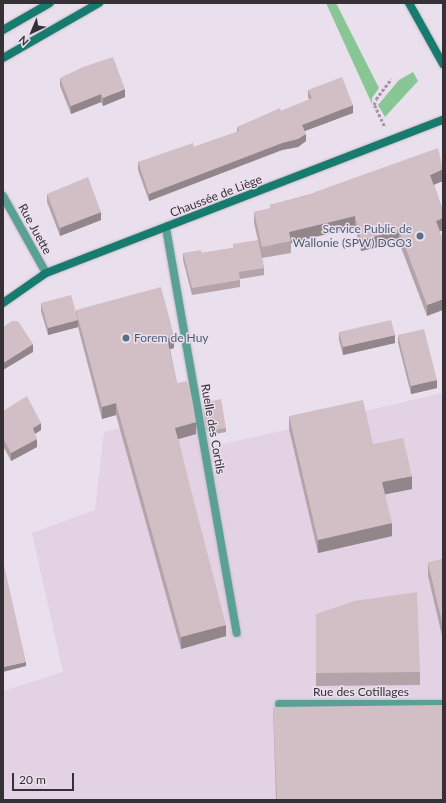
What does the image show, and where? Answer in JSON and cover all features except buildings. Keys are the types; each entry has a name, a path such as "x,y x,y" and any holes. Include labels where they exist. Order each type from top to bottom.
{"street":[{"path":"3,30 50,3"},
{"path":"3,58 99,3"},
{"path":"409,3 443,64"},
{"name":"Chaussée de Liège","path":"3,303 46,273 443,120"},
{"name":"Rue Juette","path":"3,196 46,273"},
{"name":"Ruelle des Cortils","path":"166,228 237,633"},
{"name":"Rue des Cotillages","path":"278,704 443,704"}],"path":[{"path":"384,126 374,105 376,99 391,79"}],"shaded area":[{"path":"443,393 443,800 3,800 3,691 63,672 32,533 95,510 104,432 204,406 211,447"}],"green space":[{"path":"326,3 336,3 379,88 372,98 372,104"},
{"path":"413,72 418,81 385,117 378,105 399,80"}],"place":[{"name":"Service Public de Wallonie (SPW) DGO3","path":"420,236"},
{"name":"Forem de Huy","path":"126,338"}]}
